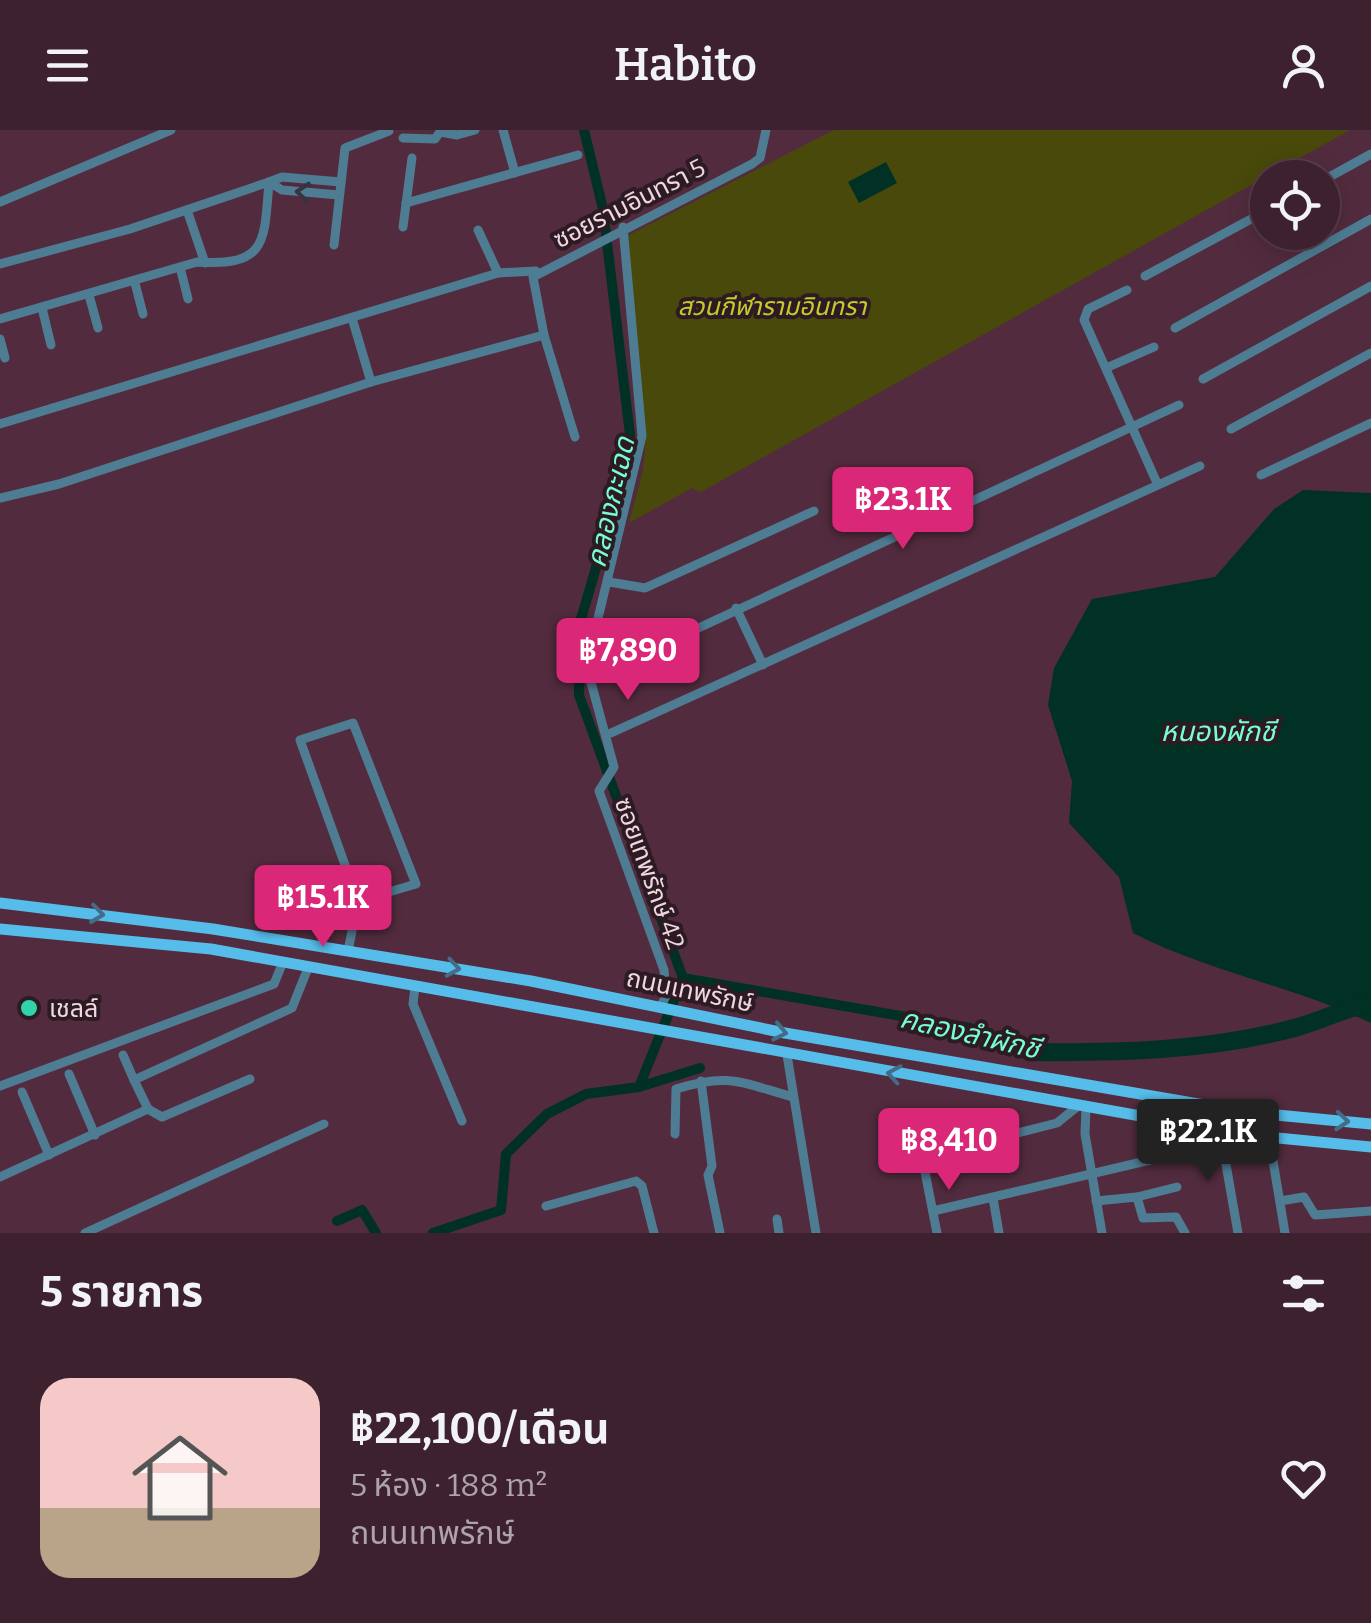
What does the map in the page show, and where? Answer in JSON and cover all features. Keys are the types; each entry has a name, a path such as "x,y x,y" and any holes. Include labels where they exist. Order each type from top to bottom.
{"main road":[{"name":"ถนนเทพรักษ์","path":"0,902 213,928 1245,1112 1371,1124"},
{"name":"ถนนเทพรักษ์","path":"0,929 210,949 1220,1130 1371,1147"}],"street":[{"path":"0,202 171,130"},
{"path":"334,245 345,148 389,131 392,138 405,134 435,138 439,131 457,135 475,130"},
{"path":"503,130 515,173"},
{"path":"754,130 766,131"},
{"name":"ซอยรามอินทรา 5","path":"575,437 532,288 536,272 752,164 760,158 766,131"},
{"path":"1340,170 1371,154"},
{"path":"406,203 578,156"},
{"path":"403,227 412,158"},
{"path":"0,264 187,210 282,177 341,182"},
{"path":"269,182 282,190 339,195"},
{"path":"0,319 180,268 205,262 218,266 260,248 269,182"},
{"path":"187,210 205,262"},
{"path":"1175,328 1371,219"},
{"path":"1146,276 1250,220"},
{"name":"ซอยเทพรักษ์ 42","path":"623,227 642,436 589,675 613,763 612,774 602,786 601,799 664,970 664,1006"},
{"path":"478,230 498,273"},
{"path":"180,268 188,298"},
{"path":"0,424 498,273 536,272"},
{"path":"136,283 143,314"},
{"path":"1202,379 1371,286"},
{"path":"1128,290 1084,314 1157,483"},
{"path":"90,295 98,328"},
{"path":"42,308 51,344"},
{"path":"352,318 371,382"},
{"path":"0,498 59,484 371,382 544,335"},
{"path":"0,338 5,358"},
{"path":"1106,368 1154,346"},
{"path":"1231,429 1371,353"},
{"path":"589,675 1179,405"},
{"path":"1261,475 1371,423"},
{"path":"611,733 1200,466"},
{"path":"609,582 645,588 814,511"},
{"path":"736,608 763,665"},
{"path":"590,661 613,665"},
{"path":"348,951 358,901 300,740 354,723 416,884 358,901"},
{"path":"0,1086 274,984 282,962"},
{"path":"134,1080 292,1008 308,968"},
{"path":"415,986 413,1004 462,1121"},
{"path":"123,1055 148,1109 162,1117 250,1079"},
{"path":"787,1055 816,1233"},
{"path":"68,1074 95,1135"},
{"path":"675,1134 676,1090 701,1081 729,1078 793,1097"},
{"path":"701,1081 712,1166 708,1175 720,1233"},
{"path":"22,1092 49,1155"},
{"path":"923,1157 1057,1123 1082,1106 1102,1233"},
{"path":"1,1175 148,1109"},
{"path":"921,1120 923,1157 937,1233"},
{"path":"85,1233 324,1124"},
{"path":"1220,1130 1238,1233"},
{"path":"1269,1137 1285,1233"},
{"path":"933,1211 1163,1158"},
{"path":"546,1206 636,1181 642,1186 654,1233"},
{"path":"1096,1201 1137,1197 1177,1186"},
{"path":"1137,1197 1143,1218 1176,1216 1185,1233"},
{"path":"993,1198 999,1233"},
{"path":"1280,1201 1304,1198 1315,1215 1371,1211"},
{"path":"777,1218 779,1233"}],"green space":[{"name":"สวนกีฬารามอินทรา","path":"834,130 1350,130 1296,160 1250,160 1250,186 701,492 692,488 629,523 643,470 646,436 627,236"}],"water":[{"path":"886,162 897,183 859,203 848,182"},
{"name":"หนองผักชี","path":"1303,490 1371,493 1371,1023 1133,933 1119,877 1069,823 1072,781 1048,705 1054,668 1092,599 1215,577 1274,509"}],"waterway":[{"name":"คลองกะเฉด","path":"584,130 603,209 630,435 624,472 581,619 579,695 683,978"},
{"name":"คลองลำผักชี","path":"639,1087 683,978 970,1028 1029,1052"},
{"name":"คลองลำผักชี","path":"1029,1052 1198,1046 1298,1027 1371,1003"},
{"path":"433,1233 501,1210 506,1154 547,1114 586,1094 639,1087 700,1068"},
{"path":"337,1221 362,1210 376,1233"}],"place":[{"name":"เชลล์","path":"29,1008"}]}
